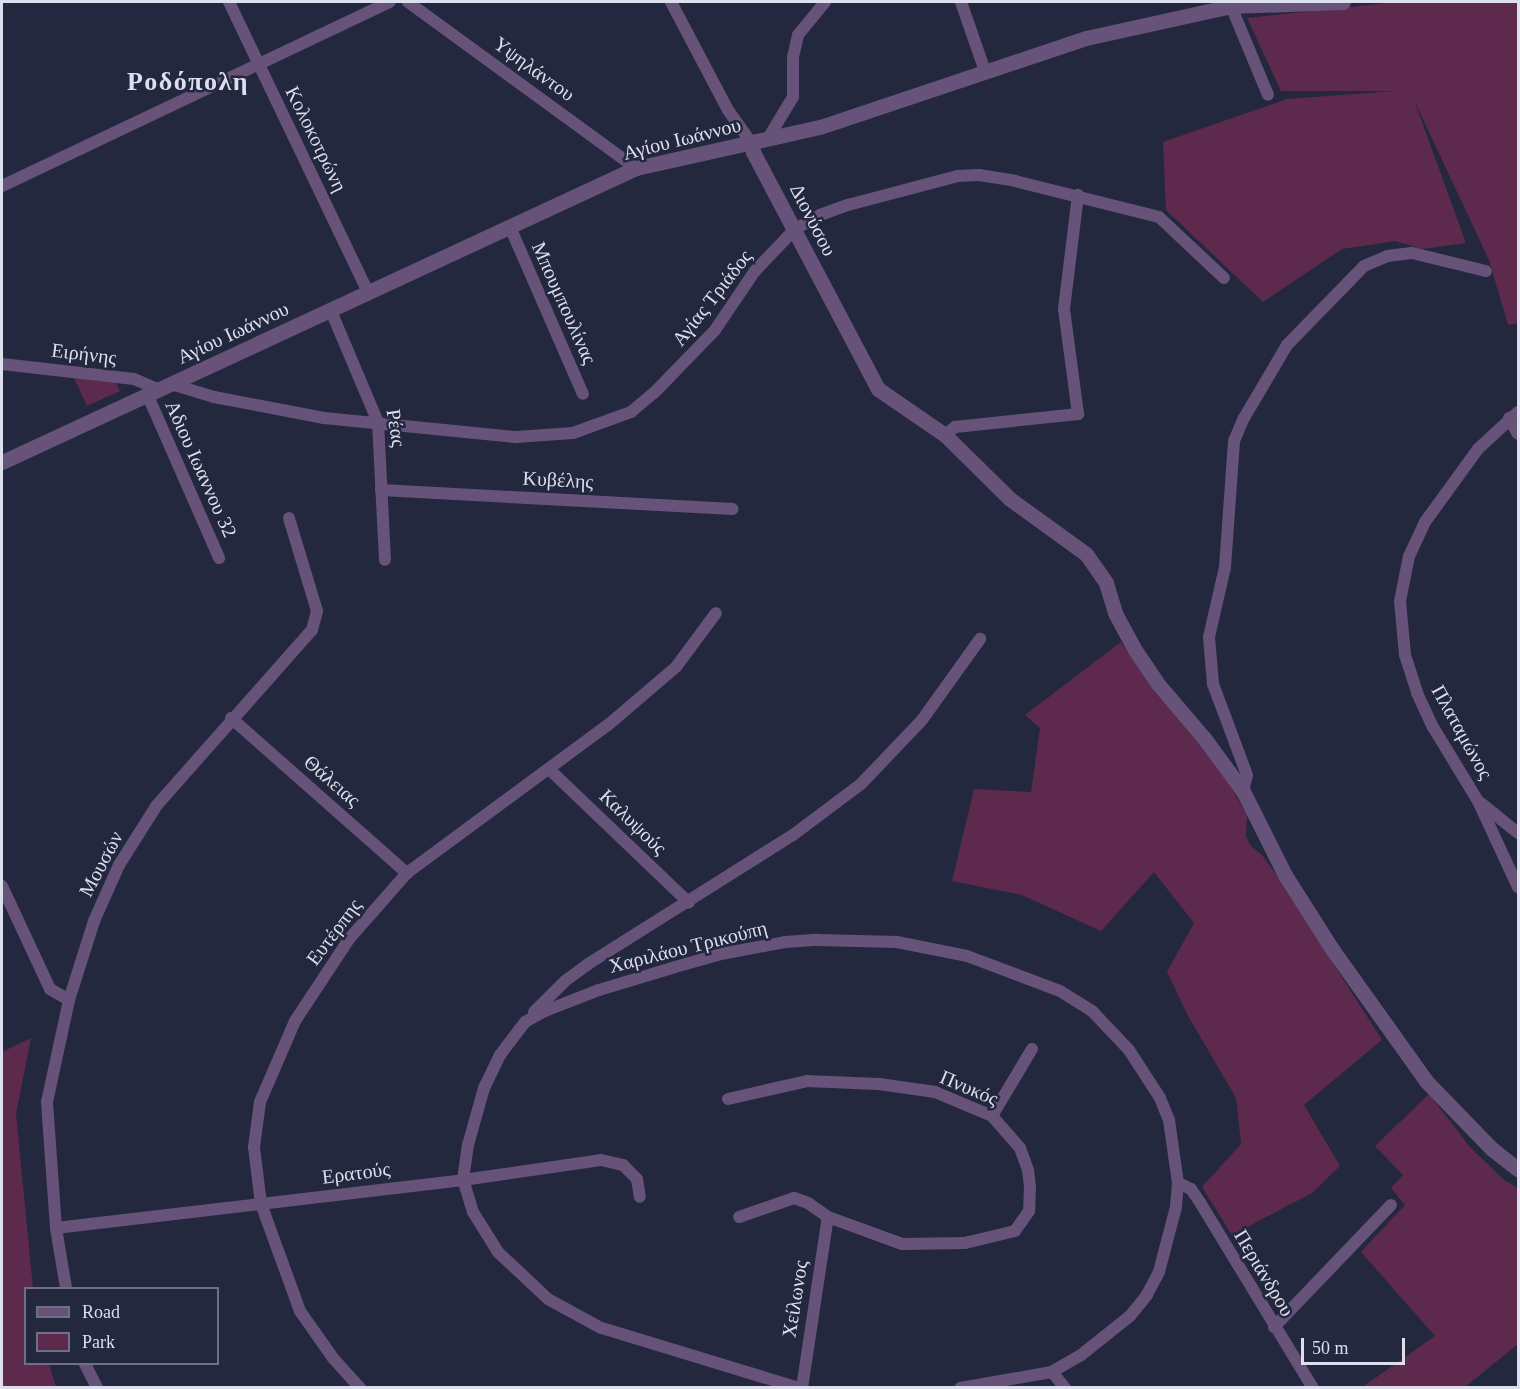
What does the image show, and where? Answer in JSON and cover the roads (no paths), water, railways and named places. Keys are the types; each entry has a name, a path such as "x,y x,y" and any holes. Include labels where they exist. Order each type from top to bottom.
{"street":[{"name":"Κολοκοτρώνη","path":"228,2 369,294"},
{"path":"2,186 389,2"},
{"name":"Υψηλάντου","path":"408,2 636,168"},
{"name":"Διονύσου","path":"671,2 728,110 760,142 753,152 849,338 878,389 945,435 1010,499 1086,554 1106,583 1115,613 1135,650 1158,684 1204,738 1242,791 1285,875 1332,949 1426,1081 1492,1149 1518,1169"},
{"path":"760,142 793,97 793,57 798,35 825,2"},
{"path":"961,2 985,70"},
{"name":"Αγίου Ιωάννου","path":"2,462 369,294 636,168 820,127 1086,38 1231,6 1343,2"},
{"path":"1231,6 1268,95"},
{"name":"Αγίας Τριάδος","path":"159,390 214,397 284,411 516,437 573,433 631,412 654,393 716,330 755,271 795,230 820,215 848,205 958,176 991,177 1078,195 1159,217 1224,278"},
{"path":"945,435 955,427 1078,414 1064,309 1078,195"},
{"name":"Μπουμπουλίνας","path":"510,227 583,394"},
{"path":"1242,791 1247,775 1214,684 1210,660 1211,625 1225,567 1230,469 1237,433 1287,345 1364,266 1387,256 1412,253 1486,271"},
{"name":"Ρέας","path":"332,311 378,422 385,560"},
{"name":"Ειρήνης","path":"2,364 134,379 159,390"},
{"name":"Αδιου Ιωαννου 32","path":"159,390 219,558"},
{"path":"1514,415 1518,434"},
{"name":"Πλαταμώνος","path":"1514,415 1478,449 1425,522 1407,563 1400,602 1406,655 1417,693 1433,727 1478,801 1518,887"},
{"name":"Κυβέλης","path":"381,490 732,509"},
{"name":"Μουσών","path":"66,1287 56,1228 47,1102 69,1000 93,921 119,865 157,805 231,718 312,630 317,611 289,518"},
{"name":"Ευτέρπης","path":"360,1388 333,1358 300,1311 261,1204 254,1147 260,1102 295,1021 349,939 407,873 550,770 676,668 716,613"},
{"path":"525,1022 566,981 588,964 689,903 793,835 861,784 922,720 980,639"},
{"name":"Θάλειας","path":"231,718 407,873"},
{"name":"Καλυψούς","path":"550,770 689,903"},
{"path":"1478,801 1518,833"},
{"path":"2,886 50,989 69,1000"},
{"name":"Χαριλάου Τρικούπη","path":"800,1388 601,1328 548,1299 498,1252 473,1212 463,1180 468,1145 484,1088 500,1055 525,1022 560,1005 634,978 721,954 784,942 844,939 897,942 967,956 1060,991 1085,1006 1111,1027 1160,1098 1169,1120 1178,1183 1169,1239 1159,1272 1147,1294 1130,1316 1102,1339 1052,1372 960,1388"},
{"path":"992,1116 1032,1049"},
{"name":"Πνυκός","path":"728,1099 807,1081 879,1084 935,1092 992,1116 1020,1148 1028,1170 1029,1211 1015,1230 965,1243 902,1244 828,1217 808,1203 794,1198 738,1217"},
{"name":"Ερατούς","path":"56,1228 463,1180 601,1160 623,1165 637,1179 640,1197"},
{"name":"Περιάνδρου","path":"1178,1183 1191,1189 1201,1204 1313,1388"},
{"path":"1274,1327 1391,1205"},
{"name":"Χείλωνος","path":"800,1388 828,1217"},
{"path":"86,1365 97,1388"},
{"path":"1052,1372 1065,1388"}],"district":[{"name":"Ροδόπολη","path":"188,82"}]}
